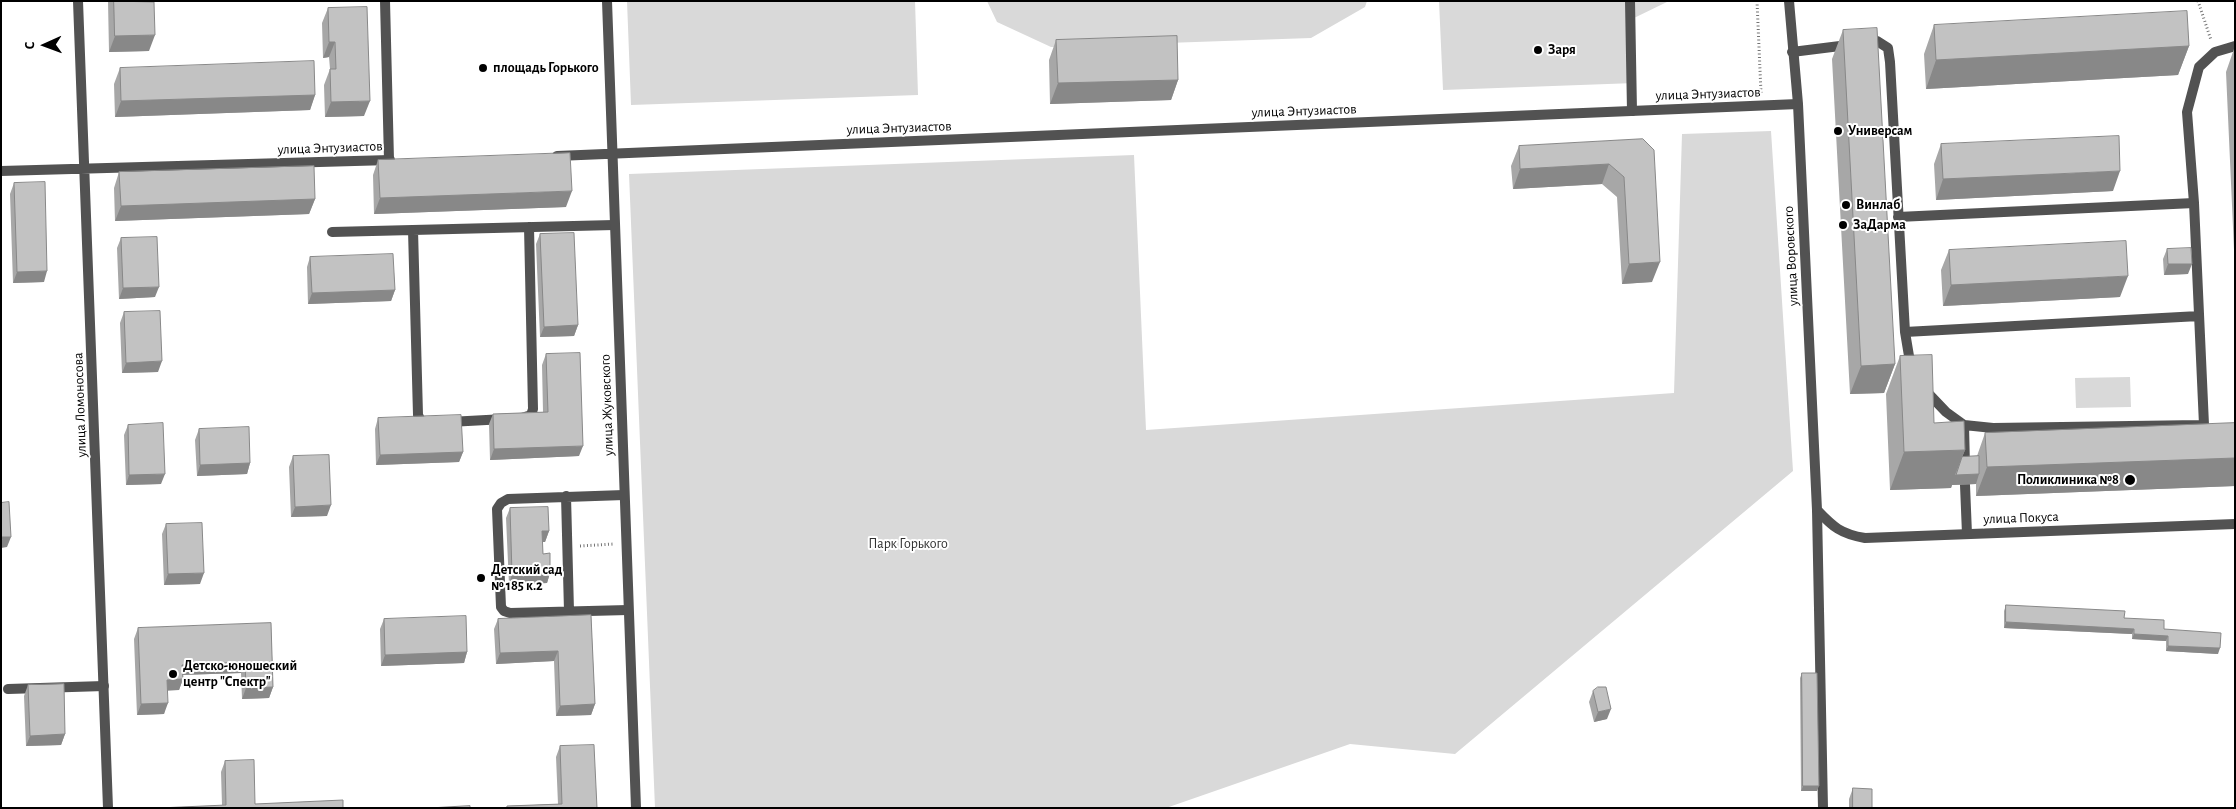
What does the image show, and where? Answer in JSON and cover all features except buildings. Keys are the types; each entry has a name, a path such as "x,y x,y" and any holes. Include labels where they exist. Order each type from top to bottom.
{"street":[{"name":"улица Ломоносова","path":"78,1 86,169 108,808"},
{"name":"улица Энтузиастов","path":"1,171 394,160 385,1"},
{"name":"улица Жуковского","path":"607,1 636,808"},
{"name":"улица Воровского","path":"1789,1 1798,104 1817,510 1823,808"},
{"path":"1632,111 1633,2"},
{"path":"1792,52 1878,41 1888,48 1905,332 1909,356 1928,394 1946,412 1964,425 1993,428 2207,425 2187,112 2199,67 2215,52 2235,46"},
{"name":"улица Энтузиастов","path":"546,156 1798,104"},
{"path":"1898,217 2194,203"},
{"path":"332,232 614,225"},
{"path":"413,230 418,416 421,421 428,423 527,418 531,415 533,409 529,227"},
{"path":"1905,332 2199,316"},
{"path":"1964,425 1965,467"},
{"path":"1965,485 1967,534"},
{"path":"624,495 508,500 501,503 497,509 501,607 504,611 510,613 628,610"},
{"path":"566,496 569,611"},
{"name":"улица Покуса","path":"1817,510 1834,528 1849,535 1865,538 2235,524"},
{"path":"8,689 104,686"}],"path":[{"path":"1757,1 1762,105"},
{"path":"2198,1 2215,52"},
{"path":"567,547 626,544"}],"green space":[{"path":"627,1 915,1 918,95 631,105"},
{"path":"987,1 1367,1 1365,7 1311,38 1051,47 997,22"},
{"name":"Заря","path":"1439,1 1669,1 1634,18 1635,83 1443,90"},
{"name":"Парк Горького","path":"1771,131 1793,471 1455,754 1350,744 1166,808 655,808 629,174 1134,155 1146,430 1674,393 1682,134"},
{"path":"2130,377 2131,407 2076,408 2075,378"}],"place":[{"name":"Заря","path":"1538,50"},
{"name":"площадь Горького","path":"483,68"},
{"name":"Универсам","path":"1838,131"},
{"name":"Винлаб","path":"1846,205"},
{"name":"ЗаДарма","path":"1843,225"},
{"name":"Поликлиника №8","path":"2130,480"},
{"name":"Детский сад № 185 к.2","path":"481,578"},
{"name":"Детско-юношеский центр \"Спектр\"","path":"173,674"}]}
